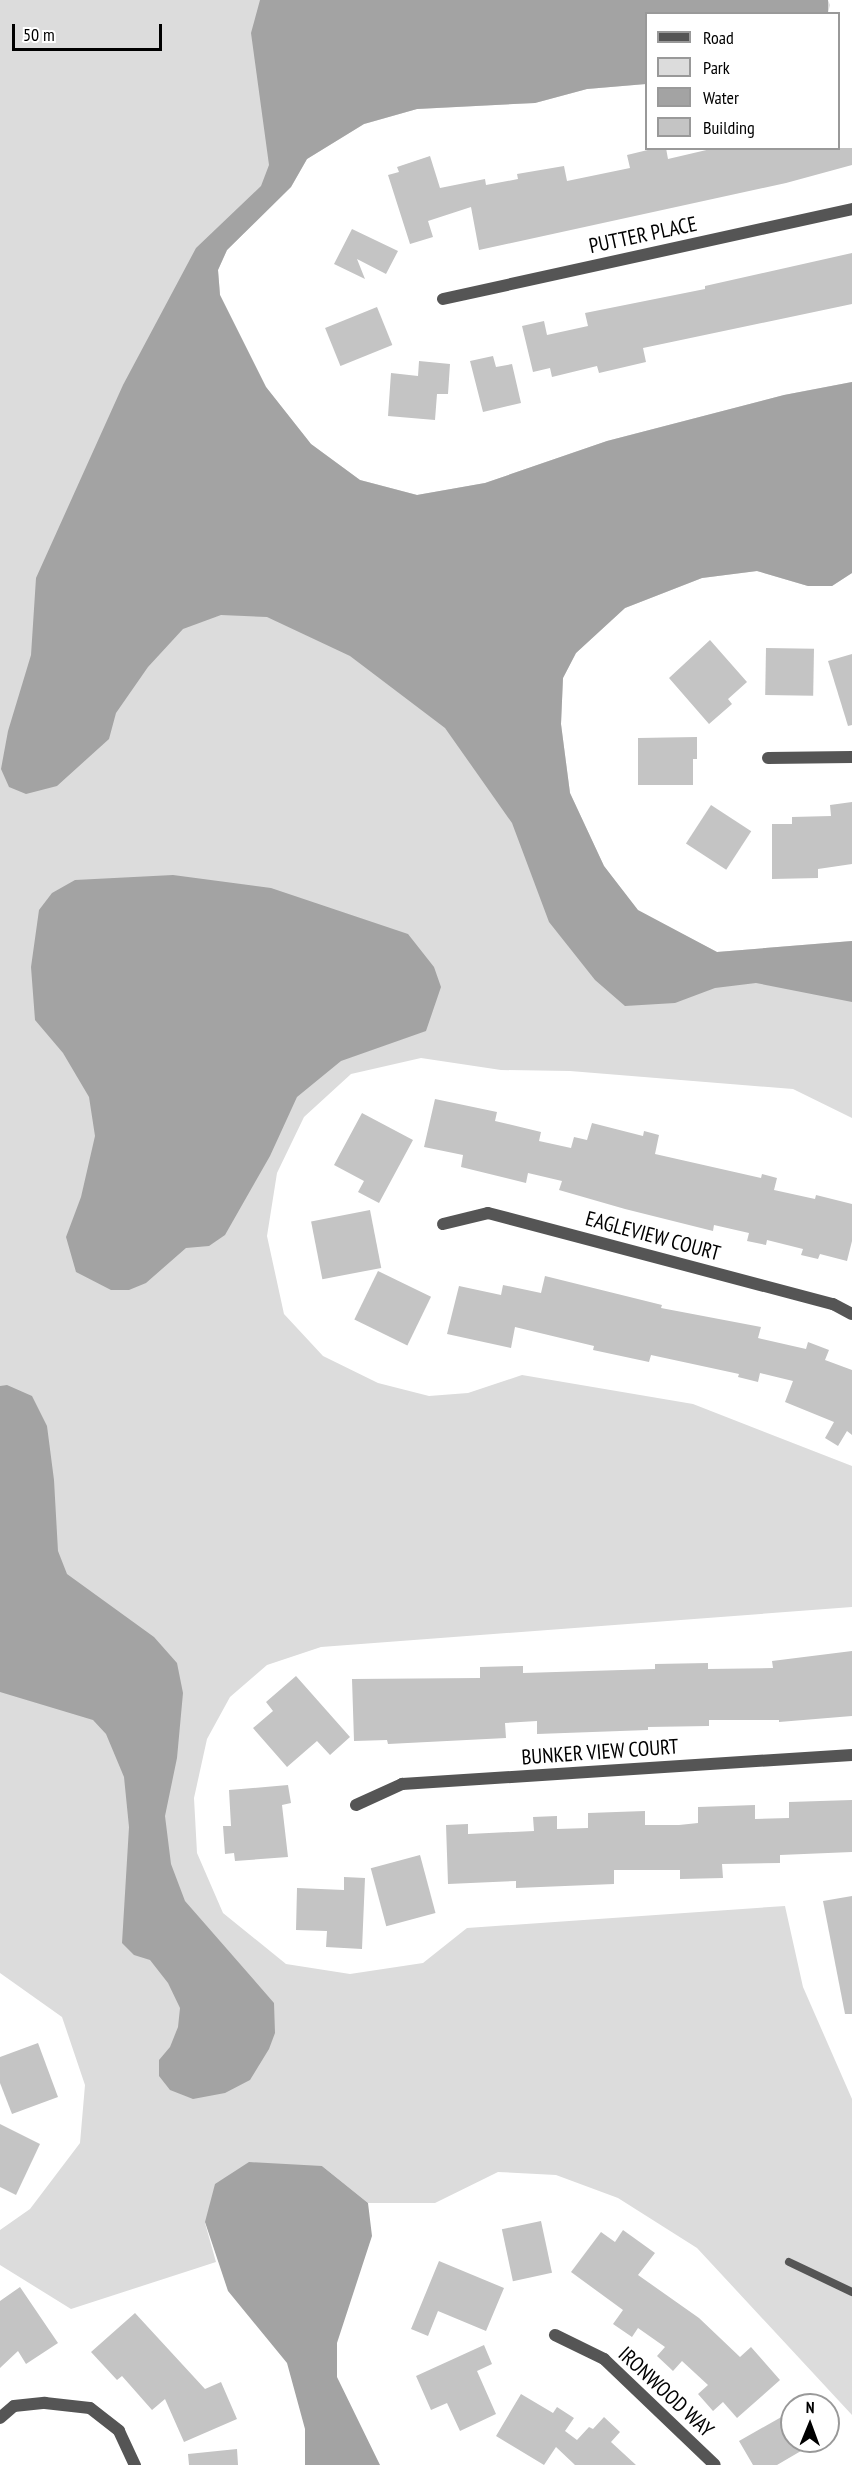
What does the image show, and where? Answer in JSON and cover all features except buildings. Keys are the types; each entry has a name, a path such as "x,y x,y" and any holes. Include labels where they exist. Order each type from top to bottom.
{"street":[{"name":"PUTTER PLACE","path":"443,299 852,209"},
{"path":"768,758 852,757"},
{"name":"EAGLEVIEW COURT","path":"443,1224 488,1213 833,1304 852,1314"},
{"name":"BUNKER VIEW COURT","path":"356,1805 402,1784 852,1755"},
{"name":"IRONWOOD WAY","path":"555,2335 604,2359 715,2465"},
{"path":"0,2418 15,2406 34,2404 90,2408 119,2431 135,2465"}],"lane":[{"path":"789,2262 852,2292"}],"green space":[{"path":"0,0 828,0 830,5 828,12 645,12 645,84 587,89 535,103 417,109 364,124 307,159 291,187 227,250 218,270 220,295 266,387 311,444 360,480 417,495 485,483 607,441 784,395 852,382 852,573 832,586 808,586 757,571 702,578 625,608 576,653 563,678 561,724 570,793 604,866 638,911 717,952 852,941 852,1118 793,1089 570,1071 501,1070 421,1058 351,1074 304,1117 277,1173 267,1236 284,1314 323,1356 378,1383 429,1396 468,1393 522,1375 693,1404 852,1466 852,1607 321,1647 267,1665 230,1697 207,1739 194,1798 197,1853 223,1913 286,1964 350,1974 423,1963 467,1928 785,1906 803,1987 852,2099 852,2415 840,2402 840,2393 832,2393 697,2248 618,2198 556,2175 498,2172 435,2203 368,2203 322,2166 205,2223 216,2262 71,2309 0,2265 0,2230 30,2209 80,2143 85,2085 62,2017 0,1973"}],"water":[{"path":"260,0 828,0 828,12 645,12 645,84 587,89 535,103 417,109 364,124 307,159 291,187 227,250 218,270 220,295 266,387 311,444 360,480 417,495 485,483 607,441 784,395 852,382 852,573 832,586 808,586 757,571 702,578 625,608 576,653 563,678 561,724 570,793 604,866 638,910 717,952 852,941 852,1002 756,983 715,988 675,1003 625,1006 595,980 549,922 512,823 445,728 350,656 267,617 221,615 183,629 148,667 116,713 109,739 57,786 26,794 9,787 1,769 8,731 31,655 36,578 123,385 196,248 261,186 269,165 251,33"},
{"path":"173,875 271,888 408,934 434,967 441,987 426,1031 341,1061 297,1097 270,1156 225,1235 209,1246 186,1248 146,1283 129,1290 111,1290 76,1272 66,1237 81,1197 95,1136 89,1097 63,1053 35,1020 31,967 39,910 52,893 75,880"},
{"path":"7,1385 32,1396 47,1426 54,1480 58,1551 67,1574 154,1637 177,1663 183,1693 177,1758 165,1816 171,1864 185,1901 274,2003 275,2033 269,2049 250,2080 225,2093 193,2099 170,2090 159,2076 159,2060 170,2047 178,2027 180,2008 168,1983 150,1960 134,1955 122,1943 129,1827 124,1777 106,1734 93,1720 0,1692 0,1386"},
{"path":"249,2162 322,2166 368,2203 372,2236 337,2343 337,2377 380,2465 305,2465 305,2429 287,2363 228,2291 205,2222 215,2184"}]}
